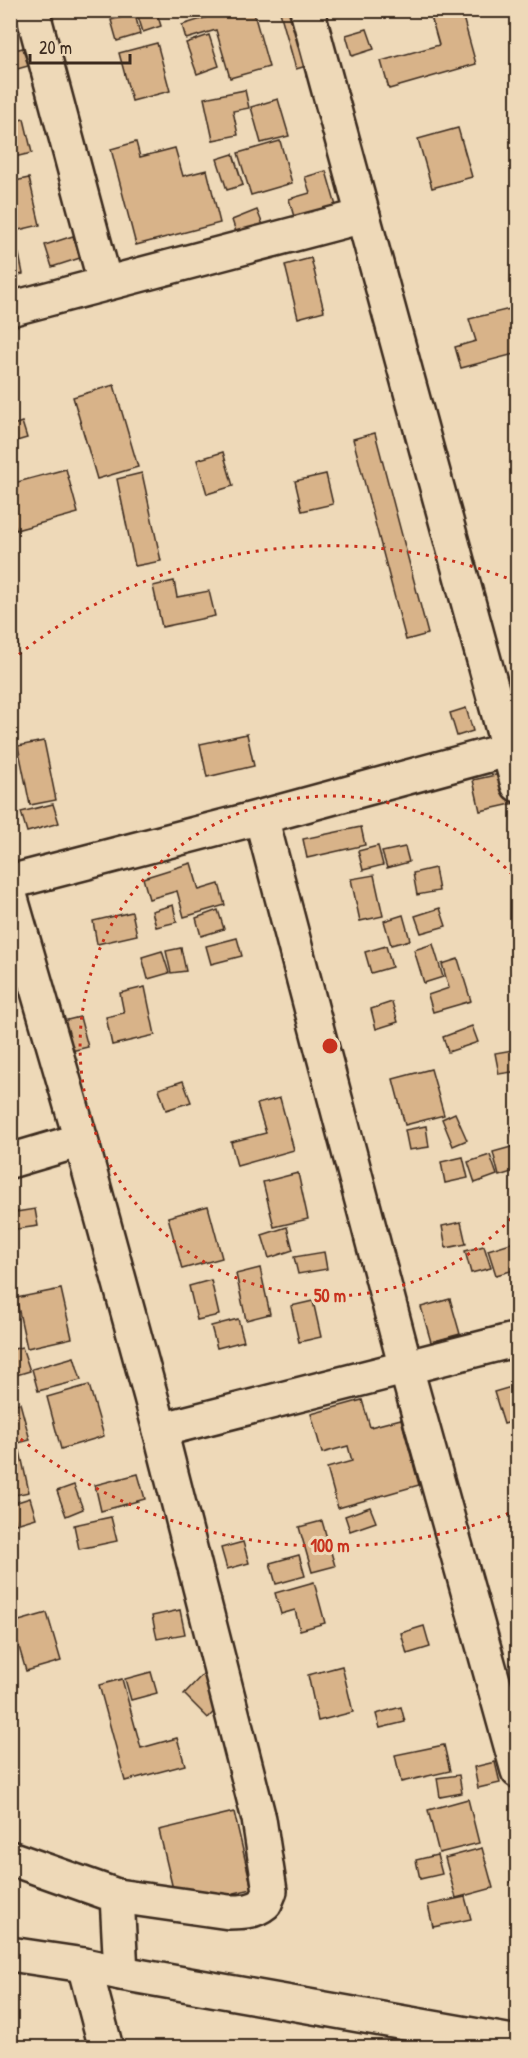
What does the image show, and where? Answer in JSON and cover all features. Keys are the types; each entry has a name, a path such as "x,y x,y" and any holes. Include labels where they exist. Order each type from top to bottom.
{"street":[{"path":"32,10 105,283"},
{"path":"307,10 512,748 518,785"},
{"path":"10,309 363,216"},
{"path":"10,882 261,817 512,748"},
{"path":"261,817 405,1368 518,1772"},
{"path":"10,895 81,1140 160,1430 259,1819 270,1891 265,1904 252,1911 229,1912 117,1896 10,1858"},
{"path":"10,1161 81,1140"},
{"path":"160,1430 518,1339"},
{"path":"117,1896 121,1973"},
{"path":"10,1954 84,1965 518,2043"},
{"path":"84,1965 106,2048"}],"building":[{"path":"109,10 134,10 110,16"},
{"path":"156,10 161,26 143,32 137,13"},
{"path":"230,10 253,10 269,67 230,78 216,30 186,39 182,25"},
{"path":"297,10 313,64 296,69 280,12"},
{"path":"439,10 461,10 476,64 389,89 381,61 439,45 430,13"},
{"path":"135,14 140,34 117,41 111,20"},
{"path":"367,29 374,49 352,56 346,35"},
{"path":"209,35 219,66 197,74 186,43"},
{"path":"157,43 170,91 132,101 119,53"},
{"path":"23,48 28,66 10,71 10,51"},
{"path":"245,90 249,108 233,111 238,135 213,140 204,98"},
{"path":"278,99 289,136 261,143 251,107"},
{"path":"24,119 32,153 10,158 10,122"},
{"path":"458,128 472,177 432,188 418,139"},
{"path":"280,141 292,183 251,195 238,153"},
{"path":"136,142 140,157 175,148 183,176 207,170 220,223 136,245 111,149"},
{"path":"233,154 243,185 227,190 217,159"},
{"path":"326,171 336,206 294,217 289,199 310,193 305,177"},
{"path":"29,178 40,225 10,232 10,182"},
{"path":"257,210 263,225 237,235 232,220"},
{"path":"73,236 80,258 52,267 45,245"},
{"path":"19,254 23,274 10,277 10,256"},
{"path":"311,258 324,311 298,318 285,265"},
{"path":"518,307 518,353 461,368 455,347 476,341 469,319"},
{"path":"114,385 138,467 97,479 73,397"},
{"path":"22,422 27,438 10,443 10,426"},
{"path":"375,433 428,634 406,640 353,439"},
{"path":"223,452 233,486 207,494 197,460"},
{"path":"66,469 78,513 16,530 10,509 10,484"},
{"path":"142,473 161,561 135,566 117,479"},
{"path":"326,474 333,504 302,511 295,481"},
{"path":"174,581 177,597 209,591 215,616 162,627 153,586"},
{"path":"10,619 18,645 10,647"},
{"path":"466,708 473,731 457,736 450,713"},
{"path":"247,734 254,766 207,777 200,744"},
{"path":"44,741 56,800 30,805 18,746"},
{"path":"509,772 516,803 480,811 473,780"},
{"path":"53,804 59,823 27,832 21,812"},
{"path":"361,827 365,845 307,858 303,839"},
{"path":"378,846 383,865 363,870 358,851"},
{"path":"405,847 409,862 387,868 382,852"},
{"path":"191,863 199,890 219,884 225,905 184,917 177,891 149,899 143,878"},
{"path":"435,868 439,891 417,895 413,873"},
{"path":"374,875 383,916 360,921 351,879"},
{"path":"173,905 177,922 156,927 152,911"},
{"path":"440,908 446,926 421,933 415,916"},
{"path":"218,910 224,929 201,936 196,918"},
{"path":"132,912 137,935 97,944 93,921"},
{"path":"403,915 410,940 391,945 384,921"},
{"path":"237,938 242,956 211,964 206,946"},
{"path":"433,944 443,977 424,983 414,950"},
{"path":"386,946 392,967 371,973 365,952"},
{"path":"181,948 186,971 171,973 166,951"},
{"path":"162,951 169,973 148,979 142,957"},
{"path":"458,959 471,1001 433,1012 428,995 449,988 442,964"},
{"path":"145,987 155,1035 112,1045 106,1017 124,1013 120,993"},
{"path":"392,1002 398,1022 376,1029 371,1009"},
{"path":"80,1017 88,1047 71,1051 63,1021"},
{"path":"472,1026 478,1042 448,1052 443,1037"},
{"path":"518,1049 518,1071 499,1074 495,1053"},
{"path":"431,1069 444,1115 405,1125 393,1079"},
{"path":"183,1081 191,1102 166,1110 159,1089"},
{"path":"280,1098 294,1150 237,1166 231,1142 266,1133 257,1104"},
{"path":"455,1113 467,1140 453,1146 442,1119"},
{"path":"518,1125 518,1147 510,1127"},
{"path":"426,1126 429,1147 409,1150 405,1130"},
{"path":"515,1146 518,1170 499,1176 493,1152"},
{"path":"490,1155 497,1175 475,1183 468,1162"},
{"path":"463,1157 468,1178 445,1183 441,1162"},
{"path":"298,1173 308,1219 274,1227 263,1182"},
{"path":"208,1206 222,1258 182,1269 168,1217"},
{"path":"35,1209 38,1226 10,1230 10,1213"},
{"path":"461,1222 466,1244 446,1248 442,1226"},
{"path":"287,1227 293,1250 269,1258 262,1235"},
{"path":"517,1241 518,1269 496,1275 488,1250"},
{"path":"484,1246 491,1268 471,1273 465,1251"},
{"path":"324,1252 327,1269 298,1274 294,1257"},
{"path":"260,1268 270,1314 246,1320 236,1274"},
{"path":"211,1280 219,1315 197,1320 189,1286"},
{"path":"61,1289 72,1338 27,1348 16,1298"},
{"path":"10,1298 15,1313 10,1314"},
{"path":"450,1299 460,1334 431,1342 421,1307"},
{"path":"313,1301 321,1337 299,1342 291,1306"},
{"path":"238,1319 244,1341 217,1348 211,1326"},
{"path":"22,1347 30,1371 13,1376 10,1368 10,1350"},
{"path":"74,1357 81,1380 38,1391 32,1369"},
{"path":"89,1385 104,1436 61,1449 47,1397"},
{"path":"518,1385 518,1420 504,1424 494,1392"},
{"path":"362,1400 370,1427 401,1419 419,1485 338,1508 327,1468 352,1461 348,1446 322,1453 311,1414"},
{"path":"20,1403 30,1440 10,1445 10,1405"},
{"path":"20,1451 29,1492 10,1496 10,1453"},
{"path":"138,1474 145,1499 101,1511 95,1485"},
{"path":"74,1485 83,1509 66,1516 57,1491"},
{"path":"30,1498 36,1518 16,1524 11,1504"},
{"path":"370,1507 376,1522 350,1531 345,1516"},
{"path":"111,1517 117,1541 79,1549 74,1525"},
{"path":"322,1521 335,1566 312,1572 299,1527"},
{"path":"243,1542 249,1563 227,1569 221,1548"},
{"path":"299,1555 305,1576 276,1584 270,1563"},
{"path":"314,1582 325,1623 300,1630 295,1610 281,1614 275,1593"},
{"path":"180,1610 185,1634 157,1639 152,1616"},
{"path":"47,1613 61,1661 26,1671 12,1623"},
{"path":"424,1626 430,1647 407,1654 401,1633"},
{"path":"342,1666 353,1712 318,1721 308,1675"},
{"path":"151,1672 157,1693 131,1700 125,1679"},
{"path":"203,1674 227,1698 208,1718 184,1694"},
{"path":"122,1679 141,1748 177,1738 185,1765 125,1781 99,1685"},
{"path":"401,1707 405,1722 380,1728 376,1714"},
{"path":"444,1745 450,1771 401,1782 395,1755"},
{"path":"495,1762 500,1783 478,1788 474,1767"},
{"path":"459,1775 462,1793 440,1797 437,1778"},
{"path":"468,1799 479,1843 439,1853 428,1810"},
{"path":"234,1812 252,1889 177,1906 159,1830"},
{"path":"482,1848 493,1888 456,1898 445,1858"},
{"path":"437,1855 442,1874 420,1879 416,1860"},
{"path":"465,1897 471,1919 433,1927 428,1905"}]}
